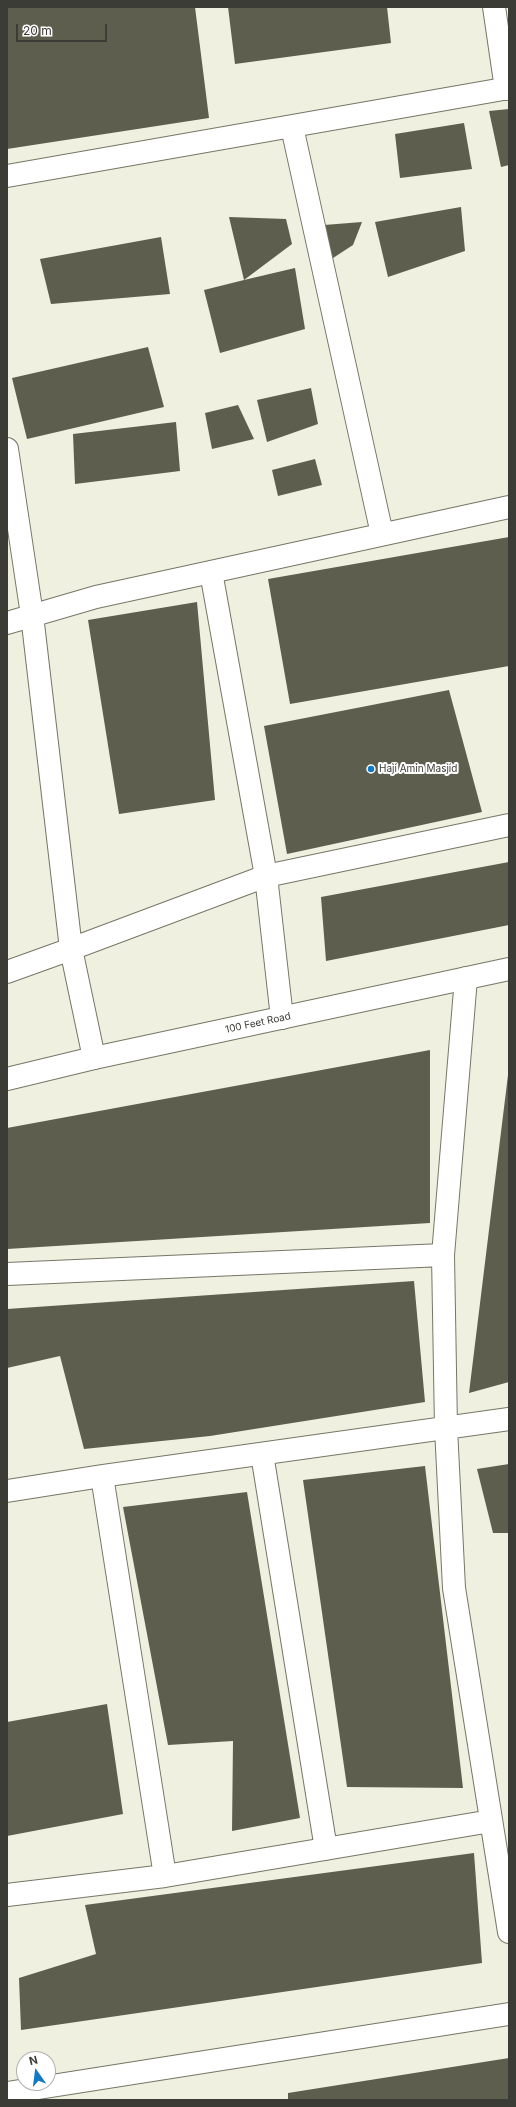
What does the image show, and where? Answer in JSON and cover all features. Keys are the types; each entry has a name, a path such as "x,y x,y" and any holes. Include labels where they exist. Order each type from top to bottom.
{"street":[{"path":"7,176 508,89 494,7"},
{"path":"292,127 382,534"},
{"path":"7,449 32,615 71,949 94,1058"},
{"path":"7,623 96,597 509,506"},
{"path":"211,572 266,876 282,1018"},
{"path":"7,972 266,876 509,825"},
{"name":"100 Feet Road","path":"7,1079 94,1058 509,969"},
{"path":"466,978 444,1255 446,1428 454,1588 509,1932"},
{"path":"7,1274 444,1255"},
{"path":"7,1491 102,1476 509,1419"},
{"path":"262,1454 326,1849"},
{"path":"102,1476 165,1876"},
{"path":"7,1895 165,1876 491,1821"},
{"path":"7,2093 509,2014"}],"building":[{"path":"7,7 195,7 209,118 7,149"},
{"path":"228,7 387,7 391,43 235,64"},
{"path":"509,109 509,165 501,167 489,111"},
{"path":"464,123 472,169 400,178 395,134"},
{"path":"461,207 465,251 388,277 375,222"},
{"path":"229,217 286,219 292,244 244,280"},
{"path":"362,222 353,245 333,258 324,225"},
{"path":"161,237 170,294 51,304 40,259"},
{"path":"295,268 305,329 220,353 204,290"},
{"path":"148,347 164,407 27,439 12,378"},
{"path":"311,388 318,424 267,442 257,400"},
{"path":"238,405 254,439 212,449 205,413"},
{"path":"176,422 180,471 75,484 73,434"},
{"path":"315,459 322,485 278,496 272,470"},
{"path":"509,537 509,666 290,704 268,579"},
{"path":"197,602 215,800 119,814 88,620"},
{"name":"Haji Amin Masjid","path":"449,690 482,812 287,854 264,726"},
{"path":"509,862 509,925 326,961 321,897"},
{"path":"430,1050 430,1223 7,1249 7,1128"},
{"path":"508,1075 509,1382 469,1393"},
{"path":"414,1281 425,1402 210,1436 84,1449 60,1356 7,1368 7,1309"},
{"path":"509,1464 509,1533 493,1533 477,1469"},
{"path":"425,1466 463,1788 347,1787 303,1480"},
{"path":"247,1492 300,1818 232,1831 233,1741 168,1745 123,1507"},
{"path":"107,1704 123,1814 7,1836 7,1722"},
{"path":"474,1853 482,1963 21,2030 19,1978 96,1954 85,1905"},
{"path":"509,2058 509,2100 288,2100 288,2093"}],"place":[{"name":"Haji Amin Masjid","path":"371,769"}]}
